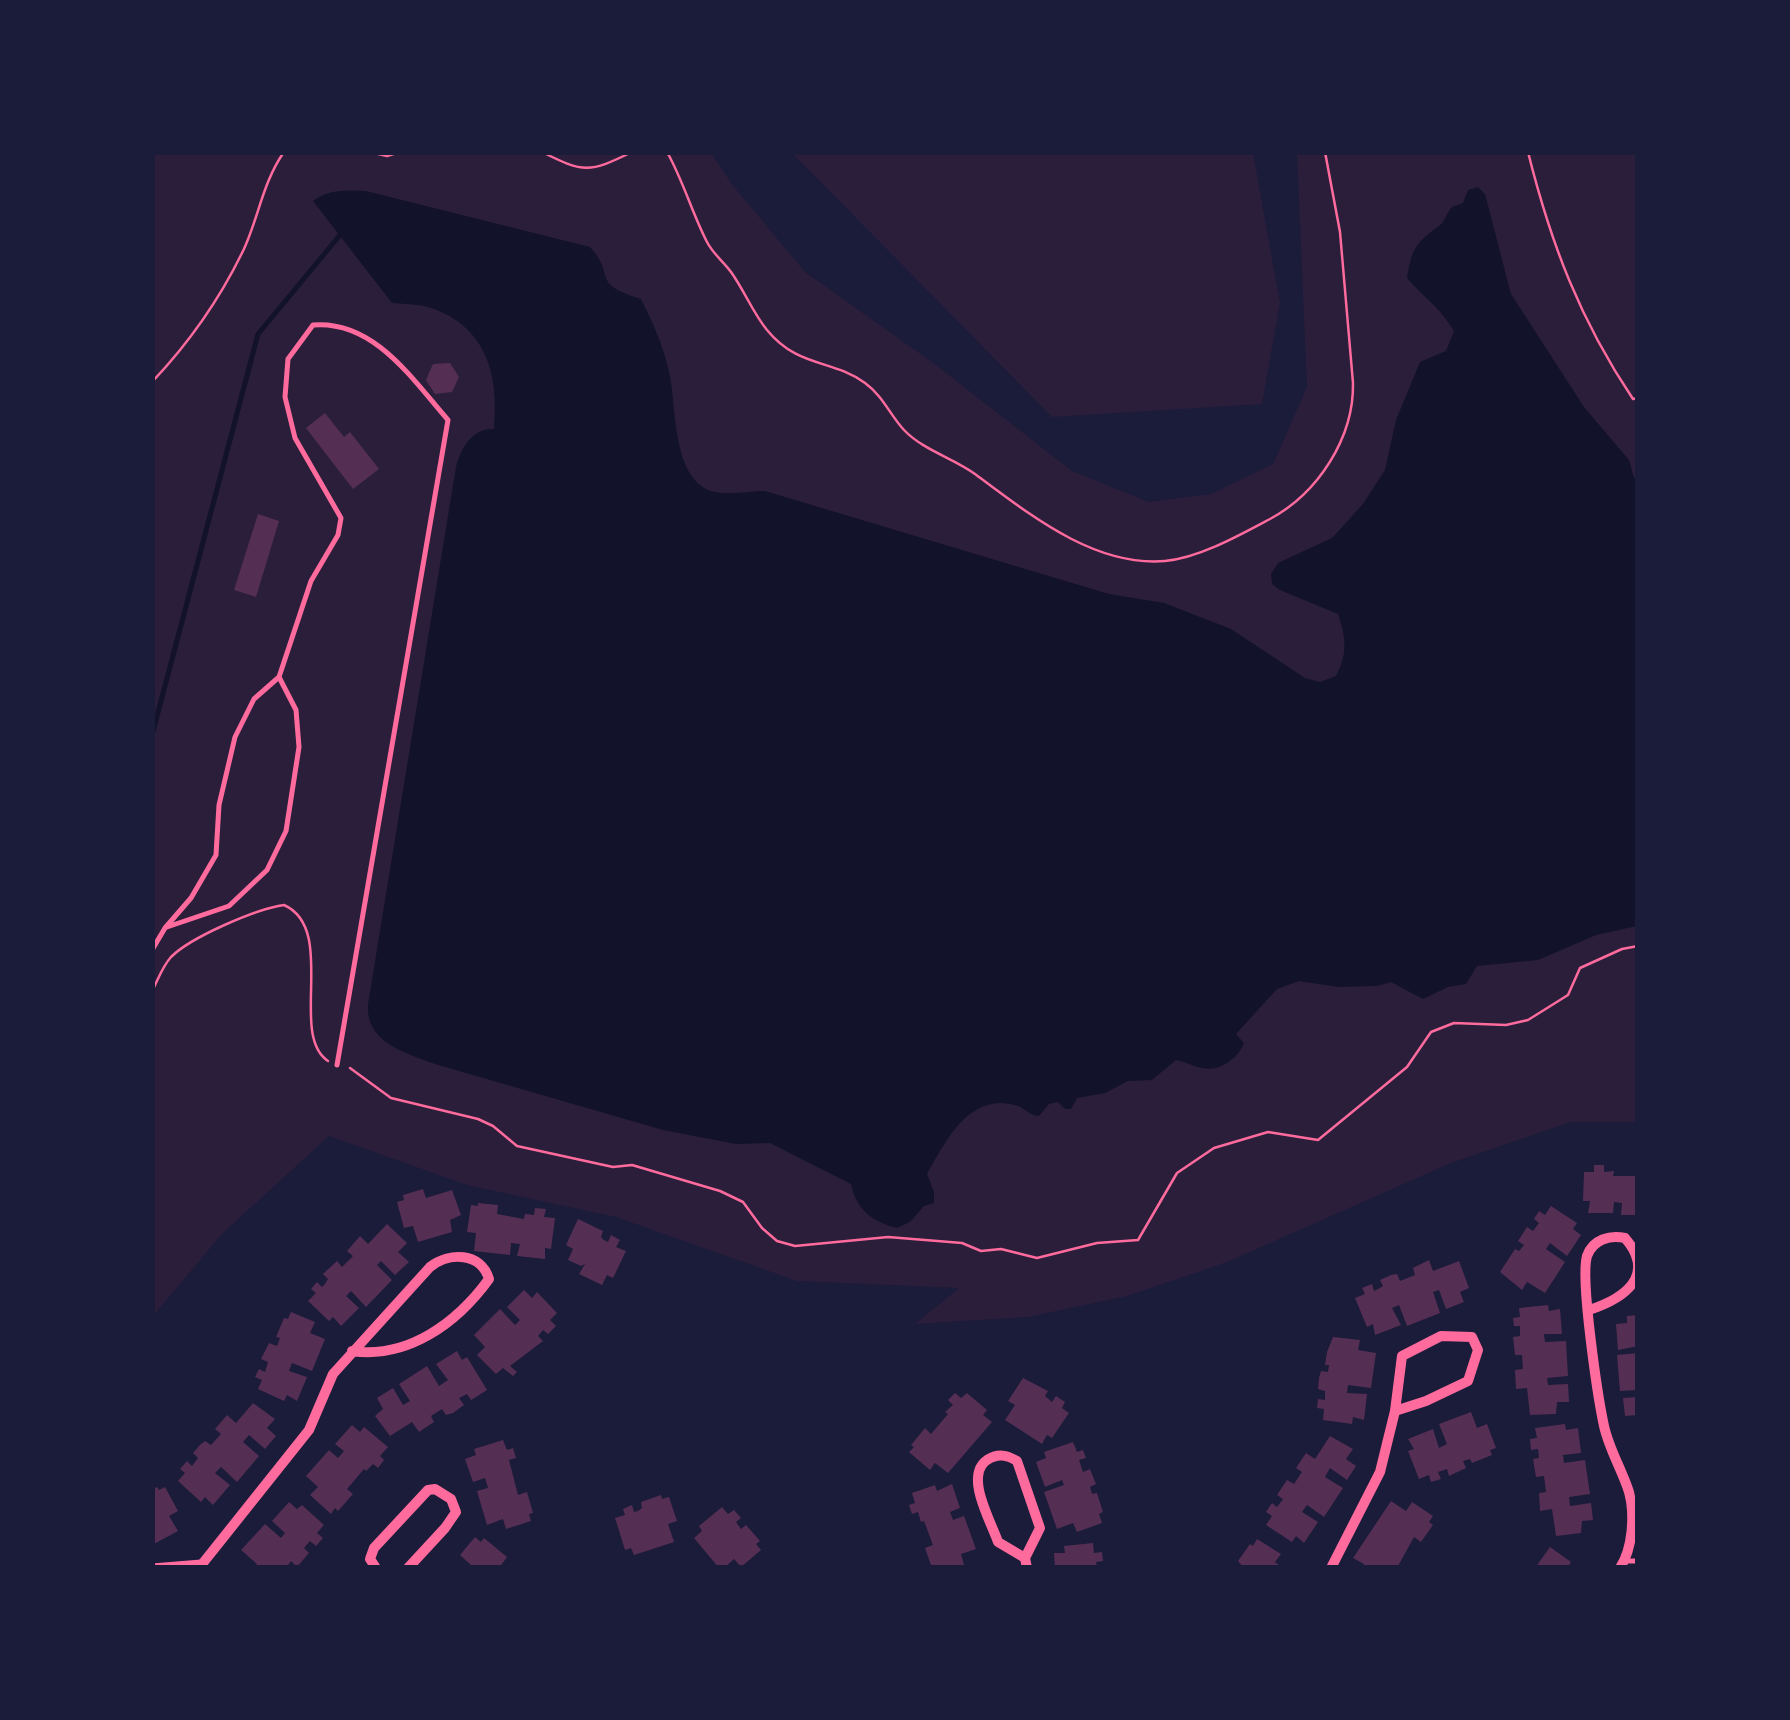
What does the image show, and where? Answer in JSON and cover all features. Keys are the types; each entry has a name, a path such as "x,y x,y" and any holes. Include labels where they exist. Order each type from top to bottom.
{"street":[{"path":"1589,1310 1614,1302 1637,1278 1634,1251 1625,1238 1606,1238 1596,1243 1587,1256 1589,1310 1604,1428 1633,1494 1632,1527 1622,1564"},
{"path":"200,1565 298,1446 309,1430 332,1374 352,1352 440,1259 464,1257 480,1262 488,1272 489,1279 482,1288 436,1332 393,1352 352,1352"},
{"path":"1332,1568 1380,1472 1395,1411 1402,1356 1441,1336 1472,1337 1478,1350 1468,1381 1395,1411"},
{"path":"997,1455 1017,1461 1040,1528 1026,1562 998,1542 980,1493 976,1477 980,1466 997,1455"},
{"path":"375,1567 370,1559 374,1548 428,1490 435,1488 451,1499 456,1512 408,1568"}],"lane":[{"path":"152,950 164,928 191,898 216,855 219,805 234,737 254,700 279,677 311,581 338,535 341,518 295,438 285,396 288,358 313,325 335,323 365,336 386,351 448,420 337,1064"},
{"path":"164,928 229,906 267,870 286,831 298,747 296,710 279,677"},
{"path":"1622,1564 1638,1561"},
{"path":"152,1566 200,1565"}],"path":[{"path":"152,382 220,293 244,251 273,168 284,152"},
{"path":"370,152 386,156 400,152"},
{"path":"542,152 573,168 591,170 632,152"},
{"path":"667,152 709,247 729,269 781,346 806,361 868,385 904,431 966,468 1036,519 1114,555 1165,561 1226,543 1276,516 1314,483 1331,461 1347,426 1354,404 1353,383 1340,232 1325,152"},
{"path":"1528,152 1562,270 1614,371 1633,399 1638,398"},
{"path":"152,992 166,964 184,947 258,911 284,905 299,914 308,936 315,1048 320,1056 355,1070 383,1094 478,1119 517,1146 614,1167 632,1165 720,1190 743,1202 777,1241 795,1246 888,1237 962,1243 981,1251 1001,1249 1037,1258 1097,1243 1138,1240 1165,1190 1186,1164 1214,1148 1259,1133 1318,1140 1407,1067 1431,1032 1454,1023 1518,1024 1568,996 1580,968 1638,946"}],"shaded area":[{"path":"153,153 711,153 805,272 932,362 1072,471 1149,502 1211,494 1273,464 1307,387 1297,153 1637,153 1637,1122 1571,1122 1451,1163 1227,1262 1127,1296 1028,1317 915,1324 959,1288 797,1281 616,1217 467,1185 329,1136 222,1234 153,1316"},
{"path":"792,153 1253,153 1280,303 1262,404 1052,417"},
{"path":"1478,187 1485,194 1511,294 1584,407 1629,460 1637,479 1637,926 1596,935 1538,960 1477,966 1466,984 1448,987 1423,999 1391,982 1338,987 1299,981 1277,989 1236,1034 1244,1043 1221,1066 1208,1069 1176,1060 1152,1080 1128,1081 1105,1093 1077,1098 1071,1109 1058,1102 1049,1104 1039,1116 1018,1106 986,1105 961,1122 927,1174 934,1203 924,1206 910,1222 897,1228 866,1213 851,1184 770,1143 736,1144 663,1130 435,1064 389,1044 373,1028 368,1004 456,467 469,440 479,432 494,429 494,391 486,356 466,328 431,308 392,303 313,201 332,192 366,191 590,247 609,283 641,299 667,362 682,456 698,483 711,491 765,491 1109,594 1164,603 1231,629 1305,678 1320,682 1336,676 1344,653 1338,614 1280,590 1272,584 1271,574 1278,563 1332,538 1363,504 1385,470 1396,420 1420,362 1446,351 1454,331 1407,278 1411,260 1416,247 1441,224 1452,207 1463,203 1468,190"}],"building":[{"path":"450,363 459,377 452,392 435,394 426,380 433,364"},
{"path":"325,413 344,437 350,432 379,469 353,489 306,428"},
{"path":"258,514 279,521 256,597 234,590"},
{"path":"1594,1165 1604,1165 1604,1172 1614,1171 1613,1176 1638,1176 1638,1215 1621,1215 1622,1203 1614,1202 1613,1213 1588,1213 1590,1201 1583,1201 1584,1172 1594,1172"},
{"path":"423,1189 426,1198 452,1190 461,1215 450,1220 452,1232 418,1242 413,1226 404,1228 397,1202 404,1200 403,1195"},
{"path":"471,1205 498,1205 497,1214 524,1219 525,1214 534,1215 535,1208 546,1209 544,1217 555,1218 551,1249 545,1248 545,1259 517,1256 520,1244 511,1243 510,1255 474,1251 476,1233 467,1232"},
{"path":"1551,1206 1577,1223 1573,1229 1581,1235 1567,1256 1550,1243 1546,1249 1565,1262 1545,1293 1527,1282 1522,1290 1500,1272 1515,1249 1519,1251 1524,1245 1518,1241 1527,1227 1533,1231 1539,1223 1534,1219 1539,1211 1545,1215"},
{"path":"578,1219 603,1231 601,1237 608,1242 611,1235 620,1240 616,1247 626,1251 613,1278 607,1275 602,1285 579,1274 585,1264 568,1260 573,1249 566,1245"},
{"path":"387,1224 407,1243 398,1252 409,1262 395,1275 381,1261 377,1265 392,1280 366,1307 351,1291 346,1296 359,1308 341,1326 333,1317 329,1321 308,1301 316,1293 311,1289 317,1282 322,1287 325,1284 328,1279 323,1274 337,1261 342,1267 353,1256 347,1251 360,1236 368,1244"},
{"path":"1429,1260 1433,1271 1459,1261 1469,1288 1460,1292 1464,1302 1446,1309 1439,1290 1433,1292 1440,1313 1407,1326 1399,1305 1392,1308 1401,1325 1375,1335 1373,1324 1367,1327 1355,1298 1365,1294 1362,1288 1372,1284 1374,1291 1383,1286 1380,1280 1391,1275 1397,1274 1400,1281 1415,1275 1413,1268"},
{"path":"524,1290 532,1298 537,1292 557,1313 550,1320 556,1326 548,1334 543,1330 538,1336 543,1341 510,1366 517,1372 513,1376 503,1368 496,1374 477,1355 485,1347 474,1335 500,1309 515,1325 520,1320 507,1307"},
{"path":"1548,1305 1549,1311 1560,1309 1562,1334 1544,1334 1545,1342 1566,1341 1568,1376 1547,1378 1548,1385 1568,1384 1569,1402 1557,1402 1556,1414 1530,1415 1527,1388 1516,1389 1515,1370 1523,1369 1522,1355 1515,1355 1513,1337 1520,1336 1520,1326 1514,1326 1513,1318 1520,1317 1519,1308"},
{"path":"291,1312 315,1322 310,1333 325,1339 312,1371 292,1363 289,1371 307,1377 297,1401 287,1395 284,1401 258,1389 262,1380 255,1377 259,1369 265,1372 268,1362 261,1359 269,1343 277,1346 280,1338 276,1337"},
{"path":"1638,1315 1638,1346 1618,1350 1616,1324 1627,1323 1627,1316"},
{"path":"1333,1337 1360,1340 1358,1350 1376,1353 1371,1388 1348,1385 1347,1393 1367,1394 1364,1420 1353,1417 1352,1424 1323,1420 1324,1409 1317,1408 1318,1399 1325,1400 1325,1391 1318,1389 1319,1378 1321,1371 1328,1372 1329,1365 1325,1365"},
{"path":"457,1351 462,1360 467,1357 487,1390 471,1400 467,1394 459,1398 464,1405 446,1415 442,1409 431,1416 434,1422 419,1432 412,1422 390,1436 375,1416 383,1409 377,1398 393,1388 403,1405 410,1401 399,1384 427,1366 439,1386 448,1380 436,1364"},
{"path":"1638,1353 1638,1390 1620,1391 1617,1355"},
{"path":"1023,1378 1048,1391 1045,1396 1052,1402 1056,1396 1065,1402 1062,1408 1069,1413 1052,1438 1047,1435 1042,1444 1005,1420 1015,1405 1008,1401"},
{"path":"955,1393 961,1398 967,1393 987,1410 983,1415 992,1422 948,1473 935,1463 930,1470 909,1452 914,1447 911,1445 925,1428 931,1434 948,1414 945,1412 953,1405 948,1400"},
{"path":"1638,1397 1638,1415 1625,1416 1623,1398"},
{"path":"253,1403 275,1419 267,1428 276,1436 265,1449 249,1435 243,1442 259,1456 237,1482 221,1467 215,1473 230,1485 213,1505 205,1497 201,1502 178,1481 185,1473 180,1469 187,1461 192,1466 198,1458 193,1453 200,1445 205,1441 211,1445 221,1434 215,1429 227,1415 236,1423"},
{"path":"1471,1412 1477,1428 1487,1424 1496,1448 1490,1450 1492,1455 1472,1463 1470,1459 1463,1461 1466,1468 1449,1476 1447,1469 1438,1472 1441,1479 1431,1482 1429,1475 1419,1479 1408,1451 1414,1449 1408,1439 1433,1429 1439,1448 1447,1444 1439,1424"},
{"path":"1565,1424 1566,1430 1578,1428 1581,1453 1563,1455 1564,1463 1585,1460 1590,1494 1569,1497 1570,1506 1591,1503 1593,1520 1582,1521 1581,1533 1556,1536 1552,1509 1540,1511 1539,1493 1546,1492 1544,1476 1536,1477 1533,1459 1539,1458 1538,1449 1531,1450 1530,1439 1537,1438 1535,1428"},
{"path":"352,1425 360,1432 364,1427 388,1447 380,1456 384,1460 378,1468 373,1464 364,1469 347,1489 353,1494 331,1514 310,1495 318,1487 306,1476 329,1450 338,1458 344,1451 335,1444"},
{"path":"1330,1436 1353,1449 1346,1459 1356,1466 1347,1480 1330,1468 1325,1477 1343,1488 1324,1517 1307,1505 1302,1512 1318,1522 1304,1543 1296,1536 1292,1542 1266,1525 1272,1516 1266,1512 1272,1503 1277,1507 1283,1499 1277,1495 1287,1480 1294,1484 1302,1472 1296,1468 1306,1453 1315,1459"},
{"path":"503,1440 507,1450 513,1448 516,1458 509,1460 518,1495 527,1492 533,1513 529,1514 531,1521 506,1529 503,1519 487,1525 477,1491 488,1488 485,1478 473,1482 465,1459 476,1455 474,1449"},
{"path":"1073,1442 1077,1452 1083,1450 1086,1458 1079,1460 1083,1472 1090,1469 1096,1484 1090,1487 1092,1494 1097,1493 1103,1512 1099,1514 1102,1523 1077,1532 1073,1523 1057,1529 1044,1492 1064,1485 1062,1480 1045,1487 1036,1462 1046,1458 1044,1452"},
{"path":"952,1484 960,1508 950,1512 953,1520 964,1516 976,1549 961,1554 964,1565 932,1568 925,1548 933,1545 924,1521 921,1522 918,1512 912,1514 909,1505 915,1503 912,1493 935,1485 937,1491"},
{"path":"165,1487 178,1511 169,1516 178,1531 152,1545 152,1490"},
{"path":"661,1495 662,1499 669,1497 677,1521 668,1524 674,1542 634,1555 631,1548 625,1550 615,1518 625,1515 623,1509 632,1505 634,1512 638,1511 641,1502"},
{"path":"1391,1501 1406,1511 1412,1502 1433,1516 1429,1522 1433,1525 1421,1542 1414,1537 1397,1568 1361,1568 1364,1564 1353,1558"},
{"path":"289,1502 297,1509 302,1505 324,1525 317,1533 323,1538 316,1546 310,1541 304,1548 309,1553 297,1567 291,1561 286,1568 254,1568 257,1564 241,1550 265,1524 281,1538 285,1533 272,1521"},
{"path":"722,1507 728,1514 734,1510 741,1518 736,1522 741,1529 746,1525 760,1541 756,1544 761,1550 741,1567 734,1559 719,1568 694,1538 702,1531 699,1526"},
{"path":"475,1537 481,1542 484,1538 507,1557 499,1568 470,1568 460,1555"},
{"path":"1257,1539 1281,1554 1275,1562 1283,1568 1244,1568 1238,1561"},
{"path":"1093,1543 1094,1553 1102,1552 1103,1561 1096,1562 1097,1568 1055,1568 1054,1553 1065,1553 1064,1546"},
{"path":"1550,1547 1571,1562 1567,1568 1535,1568"}],"waterway":[{"path":"152,735 258,334 340,235 344,235"}]}
